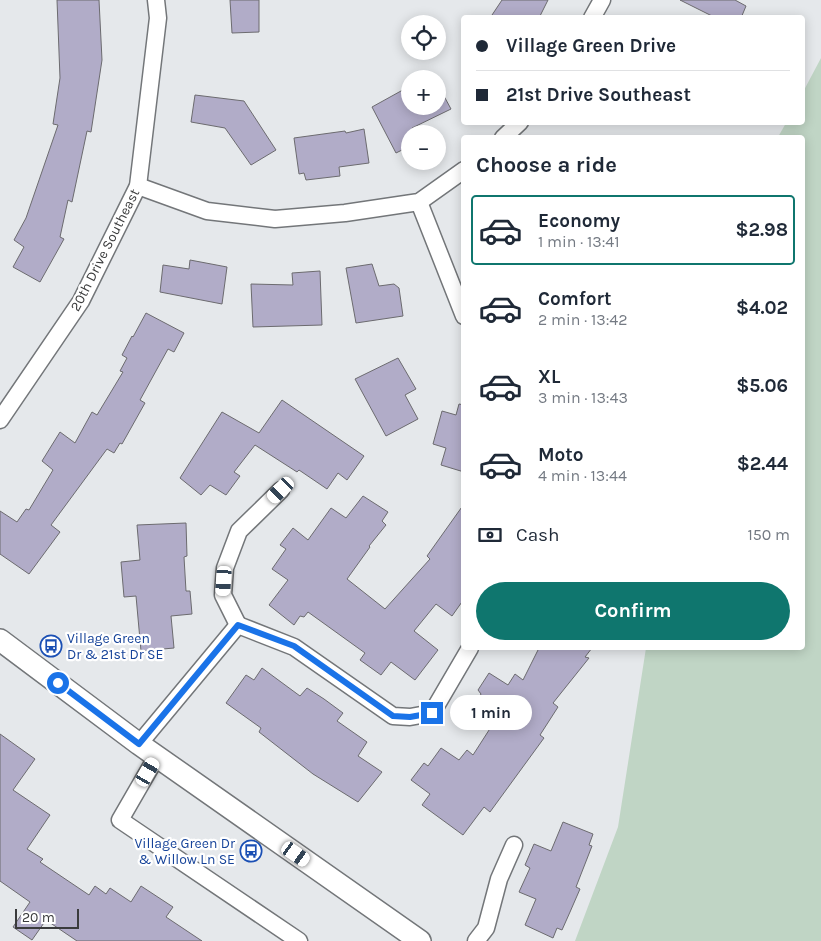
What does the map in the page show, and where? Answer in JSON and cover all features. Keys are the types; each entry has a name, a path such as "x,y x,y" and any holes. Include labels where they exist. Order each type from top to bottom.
{"street":[{"name":"20th Drive Southeast","path":"2,413 81,301 138,186 158,18 156,0"},
{"path":"594,15 602,0"},
{"path":"506,135 517,125"},
{"path":"138,186 207,211 275,219 345,213 419,202 461,172"},
{"path":"419,202 461,308"},
{"path":"281,490 239,531 225,568 223,595 238,625 294,646 393,716 410,717 432,713 469,650"},
{"path":"139,744 238,625"},
{"path":"0,642 139,744 420,941"},
{"path":"157,756 120,820 299,941"},
{"path":"476,941 486,928 499,879 514,845"}],"green space":[{"path":"821,58 821,941 575,941 618,827 646,650 805,650 805,135 779,135 785,125 805,125 805,88"}],"building":[{"path":"57,0 99,0 102,60 91,132 87,131 72,202 68,200 60,237 64,239 40,282 13,267 24,247 14,240 26,218 58,125 53,124 60,78"},
{"path":"230,0 259,0 259,32 232,33"},
{"path":"502,0 548,0 540,15 492,15"},
{"path":"680,0 735,0 746,6 742,15 710,15"},
{"path":"401,91 401,115 439,115 418,125 401,125 401,150 396,153 372,107"},
{"path":"195,95 244,101 276,150 251,165 225,128 191,122"},
{"path":"446,100 451,109 446,111"},
{"path":"364,129 369,163 339,167 340,176 306,180 304,173 299,174 294,138 345,131 346,133"},
{"path":"190,260 227,267 222,304 160,292 163,265 189,269"},
{"path":"372,264 379,286 394,284 399,288 403,316 356,323 346,268"},
{"path":"320,271 322,325 253,327 251,284 293,285 292,273"},
{"path":"146,313 184,333 174,352 168,349 140,400 145,403 122,444 120,443 114,453 107,449 51,525 60,532 29,574 0,554 0,511 17,522 26,509 29,510 53,470 42,461 60,432 75,443 92,412 97,415 123,372 120,371 127,358 122,355"},
{"path":"398,358 416,389 405,395 418,419 386,436 355,379"},
{"path":"282,400 364,456 347,480 338,473 327,489 299,470 297,472 255,445 234,472 240,476 226,495 210,485 201,495 180,478 222,412 259,433"},
{"path":"459,404 461,404 461,471 441,465 446,448 433,444 442,411 456,415"},
{"path":"363,496 388,512 382,521 386,525 347,579 385,609 430,559 427,556 461,508 461,603 452,616 436,604 414,631 438,650 415,680 391,662 381,675 360,660 365,653 308,612 304,617 300,616 294,625 269,605 288,580 272,569 286,549 280,545 293,528 308,540 331,508 346,518"},
{"path":"186,523 187,556 184,557 186,591 190,591 192,614 171,616 174,648 141,651 136,596 124,597 121,562 140,560 137,525"},
{"path":"538,650 590,650 585,657 589,658 553,703 558,707 540,735 544,738 490,812 484,807 463,835 422,805 430,794 411,780 424,763 428,766 441,748 459,760 467,750 473,755 491,727 472,711 481,694 478,690 489,673 508,685 515,674 523,680"},
{"path":"262,668 300,696 307,688 324,699 343,713 337,721 367,742 358,756 382,772 358,802 313,774 259,732 261,728 226,703 246,675 254,680"},
{"path":"0,734 35,759 13,790 50,815 27,849 43,859 40,862 89,895 95,886 106,894 110,888 131,902 141,886 173,907 166,917 202,941 77,941 46,920 32,940 13,927 30,902 0,881"},
{"path":"563,822 593,834 589,845 592,846 576,887 580,889 562,930 557,928 553,938 525,925 536,899 519,892 530,868 525,865 534,844 551,851"}],"place":[{"name":"Village Green Dr & 21st Dr SE","path":"51,646"},
{"name":"Village Green Dr & Willow Ln SE","path":"251,851"}],"route":[{"path":"58,683 139,744 238,625 294,646 393,716 410,717 432,713"}]}
